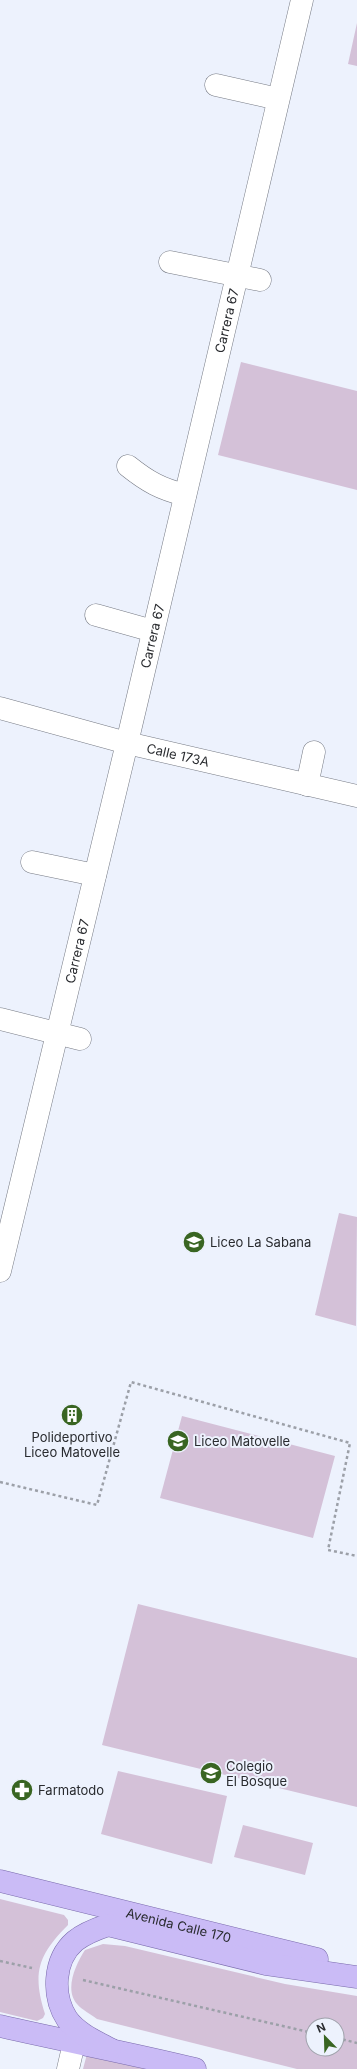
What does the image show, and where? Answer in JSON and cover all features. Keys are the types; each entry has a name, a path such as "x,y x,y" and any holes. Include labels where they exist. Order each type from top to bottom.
{"main road":[{"name":"Avenida Calle 170","path":"0,1881 357,1969"},
{"path":"110,2048 85,2035 68,2020 57,1998 57,1974 63,1956 74,1941 90,1931 108,1926 266,1964 357,1977"},
{"path":"0,2026 74,2043 110,2048 195,2069"}],"street":[{"name":"Carrera 67","path":"0,1271 8,1203 58,1033 302,0"},
{"path":"216,85 278,99"},
{"path":"170,262 260,280"},
{"path":"128,466 146,480 162,489 185,495"},
{"path":"96,615 153,632"},
{"name":"Calle 173A","path":"0,708 127,743 357,796"},
{"path":"307,785 314,752"},
{"path":"32,862 95,875"},
{"path":"0,1019 80,1039"},
{"path":"68,2069 74,2043"}],"path":[{"path":"0,1482 97,1505 131,1382 350,1443 328,1550 357,1556"},
{"path":"0,1961 305,2031"},
{"path":"345,2040 357,2043"}],"shaded area":[{"path":"357,23 357,66 348,64"},
{"path":"241,362 357,391 357,490 218,455"},
{"path":"339,1213 357,1217 356,1326 315,1315"},
{"path":"182,1416 335,1456 313,1538 160,1498"},
{"path":"138,1604 357,1658 357,1807 102,1745"},
{"path":"118,1771 227,1796 212,1864 101,1834"},
{"path":"243,1825 313,1843 305,1875 234,1857"},
{"path":"0,1899 64,1915 68,1920 68,1925 50,1946 40,1965 39,1987 45,2014 43,2018 37,2021 0,2012"},
{"path":"103,1944 125,1946 285,1984 357,1996 357,2069 297,2069 97,2019 81,2008 73,1998 71,1984 78,1962 85,1950"},
{"path":"87,2054 149,2069 83,2069"}],"place":[{"name":"Liceo La Sabana","path":"194,1242"},
{"name":"Polideportivo Liceo Matovelle","path":"72,1415"},
{"name":"Liceo Matovelle","path":"178,1441"},
{"name":"Colegio El Bosque","path":"211,1773"},
{"name":"Farmatodo","path":"22,1790"}]}
